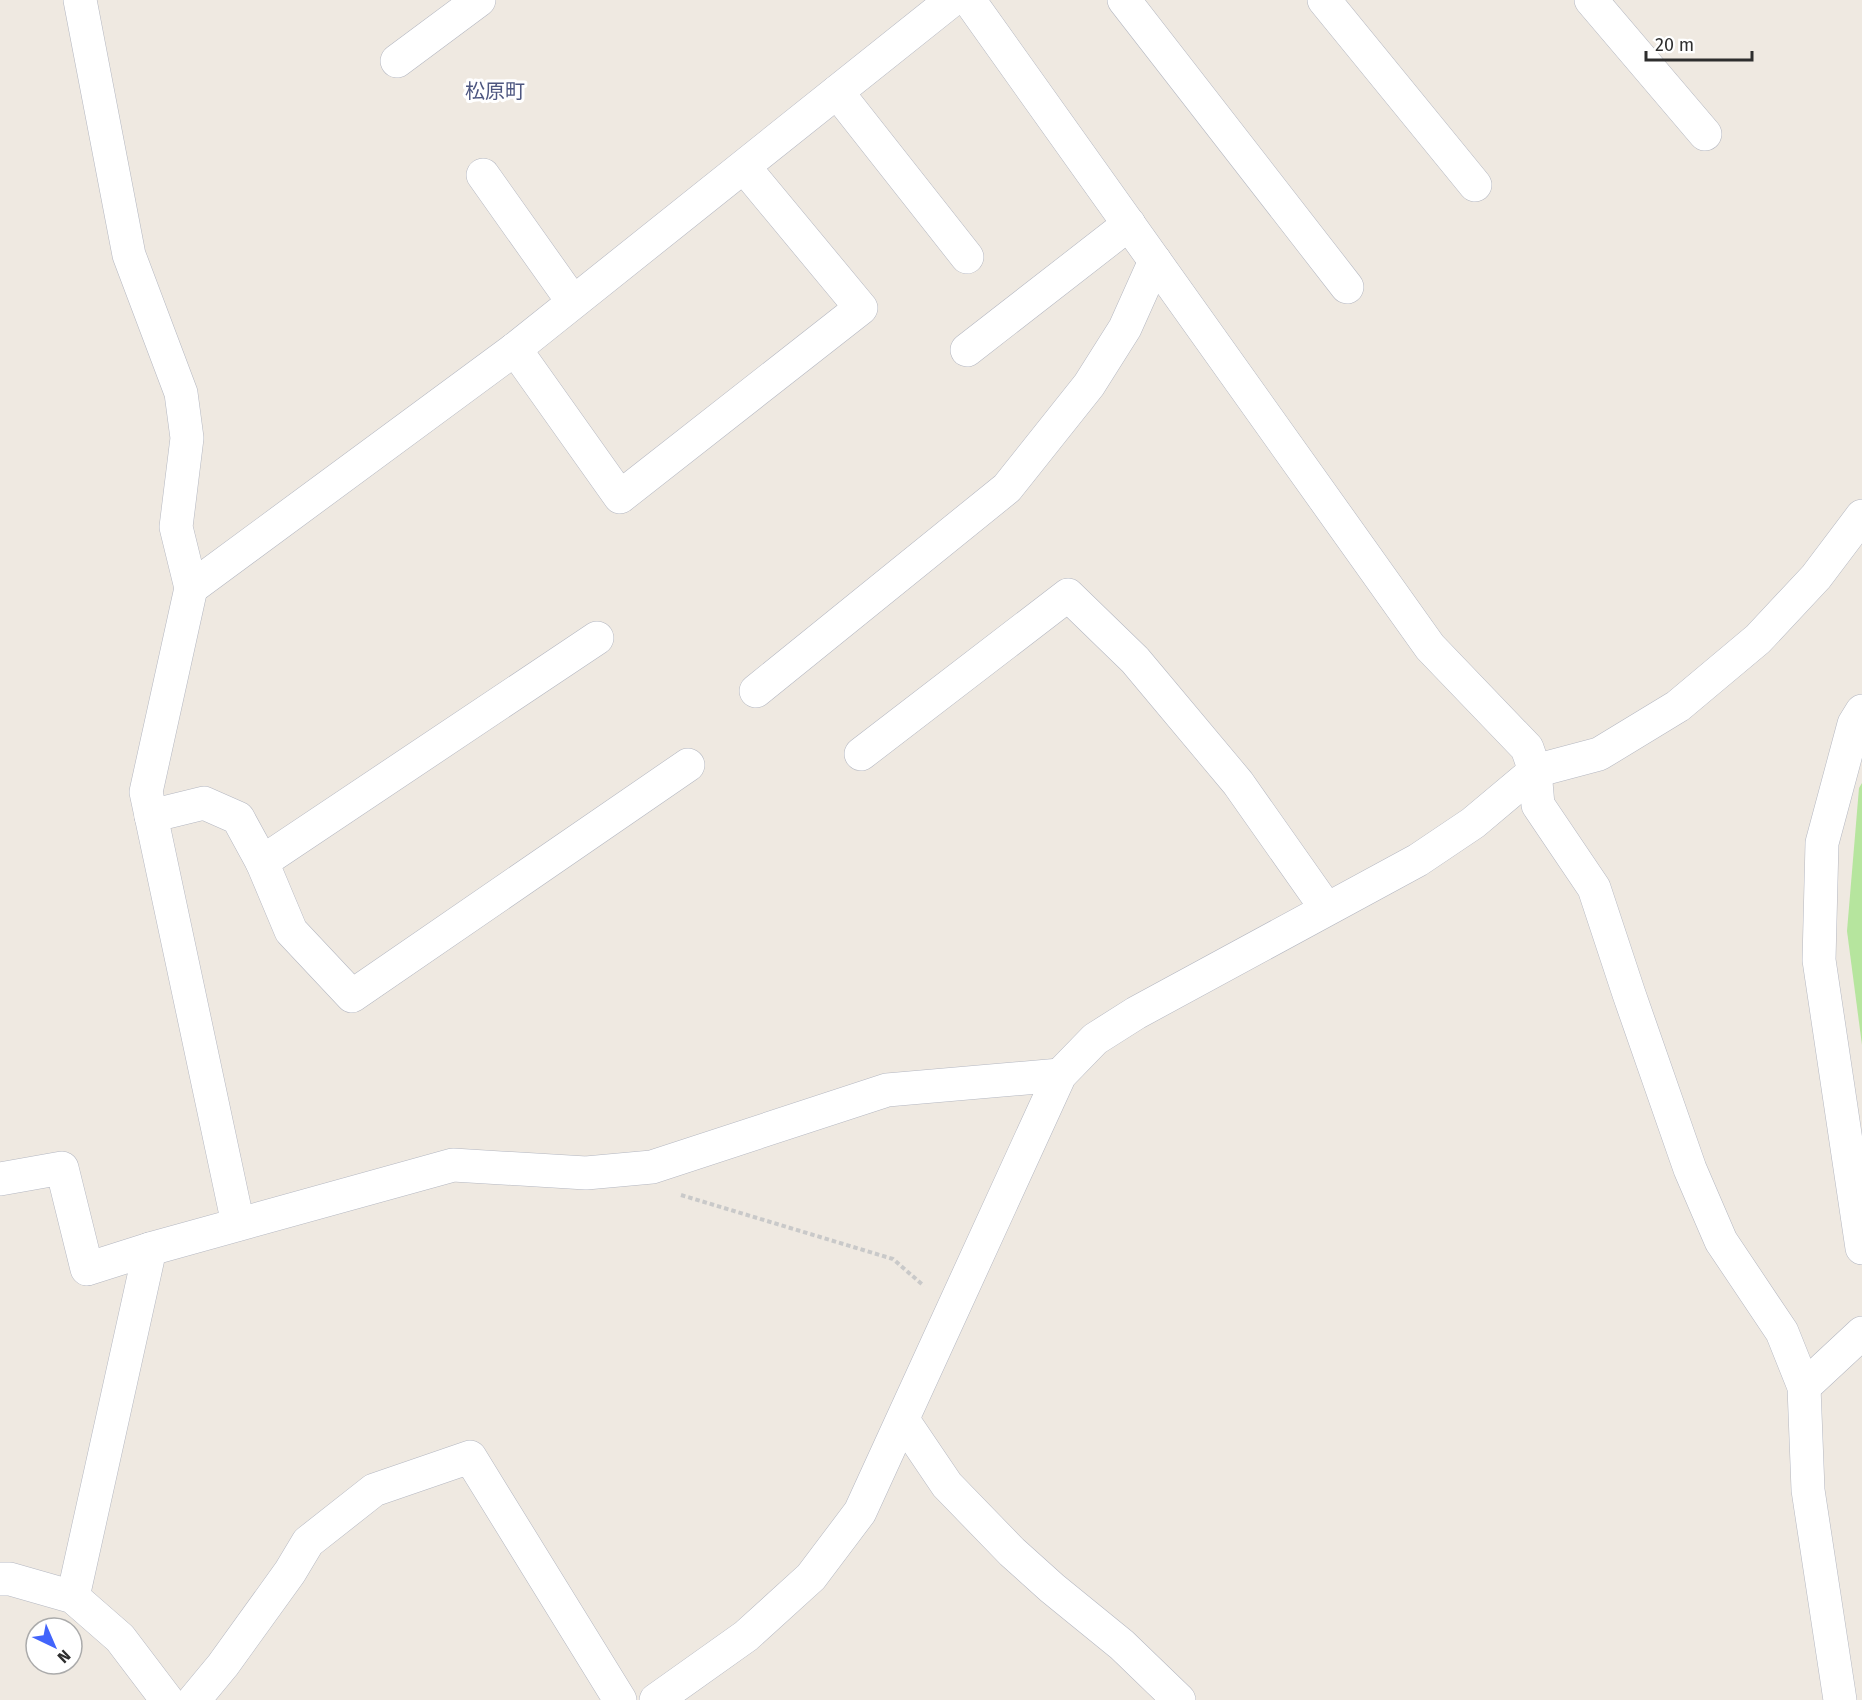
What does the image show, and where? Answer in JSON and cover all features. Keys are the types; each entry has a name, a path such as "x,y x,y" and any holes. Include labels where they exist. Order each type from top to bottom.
{"street":[{"path":"80,0 129,255 181,393 187,438 176,527 191,588 146,792 238,1224"},
{"path":"397,61 479,0"},
{"path":"191,588 515,349 952,0"},
{"path":"969,0 1304,467 1430,647 1527,748 1535,771 1538,805 1594,888 1690,1169 1721,1241 1782,1332 1804,1387 1808,1490 1840,1700"},
{"path":"1125,0 1347,287"},
{"path":"1324,0 1475,185"},
{"path":"1591,0 1705,134"},
{"path":"837,92 967,257"},
{"path":"515,349 620,497 861,308 744,166"},
{"path":"483,175 573,302"},
{"path":"968,350 1129,224"},
{"path":"756,692 1006,488 1089,386 1125,328 1155,261"},
{"path":"656,1700 746,1636 810,1577 860,1512 1060,1075 1095,1039 1136,1012 1418,860 1473,823 1535,771 1599,754 1678,706 1758,639 1816,577 1862,516"},
{"path":"861,754 1068,595 1135,660 1238,783 1326,908"},
{"path":"262,862 597,638"},
{"path":"1862,711 1854,724 1822,843 1819,960 1862,1248"},
{"path":"151,816 204,803 238,819 262,862 291,932 352,996 688,765"},
{"path":"0,1179 62,1167 87,1269 238,1224 453,1166 586,1173 652,1167 887,1090 1060,1075"},
{"path":"73,1597 150,1249"},
{"path":"1804,1387 1862,1333"},
{"path":"903,1420 947,1485 1012,1552 1052,1588 1122,1644 1179,1700"},
{"path":"194,1700 223,1665 309,1542 374,1490 470,1457 620,1700"},
{"path":"0,1579 10,1579 73,1597 120,1638 167,1700"}],"path":[{"path":"652,1167 669,1192 893,1259 953,1310"}],"green space":[{"path":"1862,783 1862,1045 1847,931 1859,788"}],"district":[{"name":"松原町","path":"495,91"}]}
